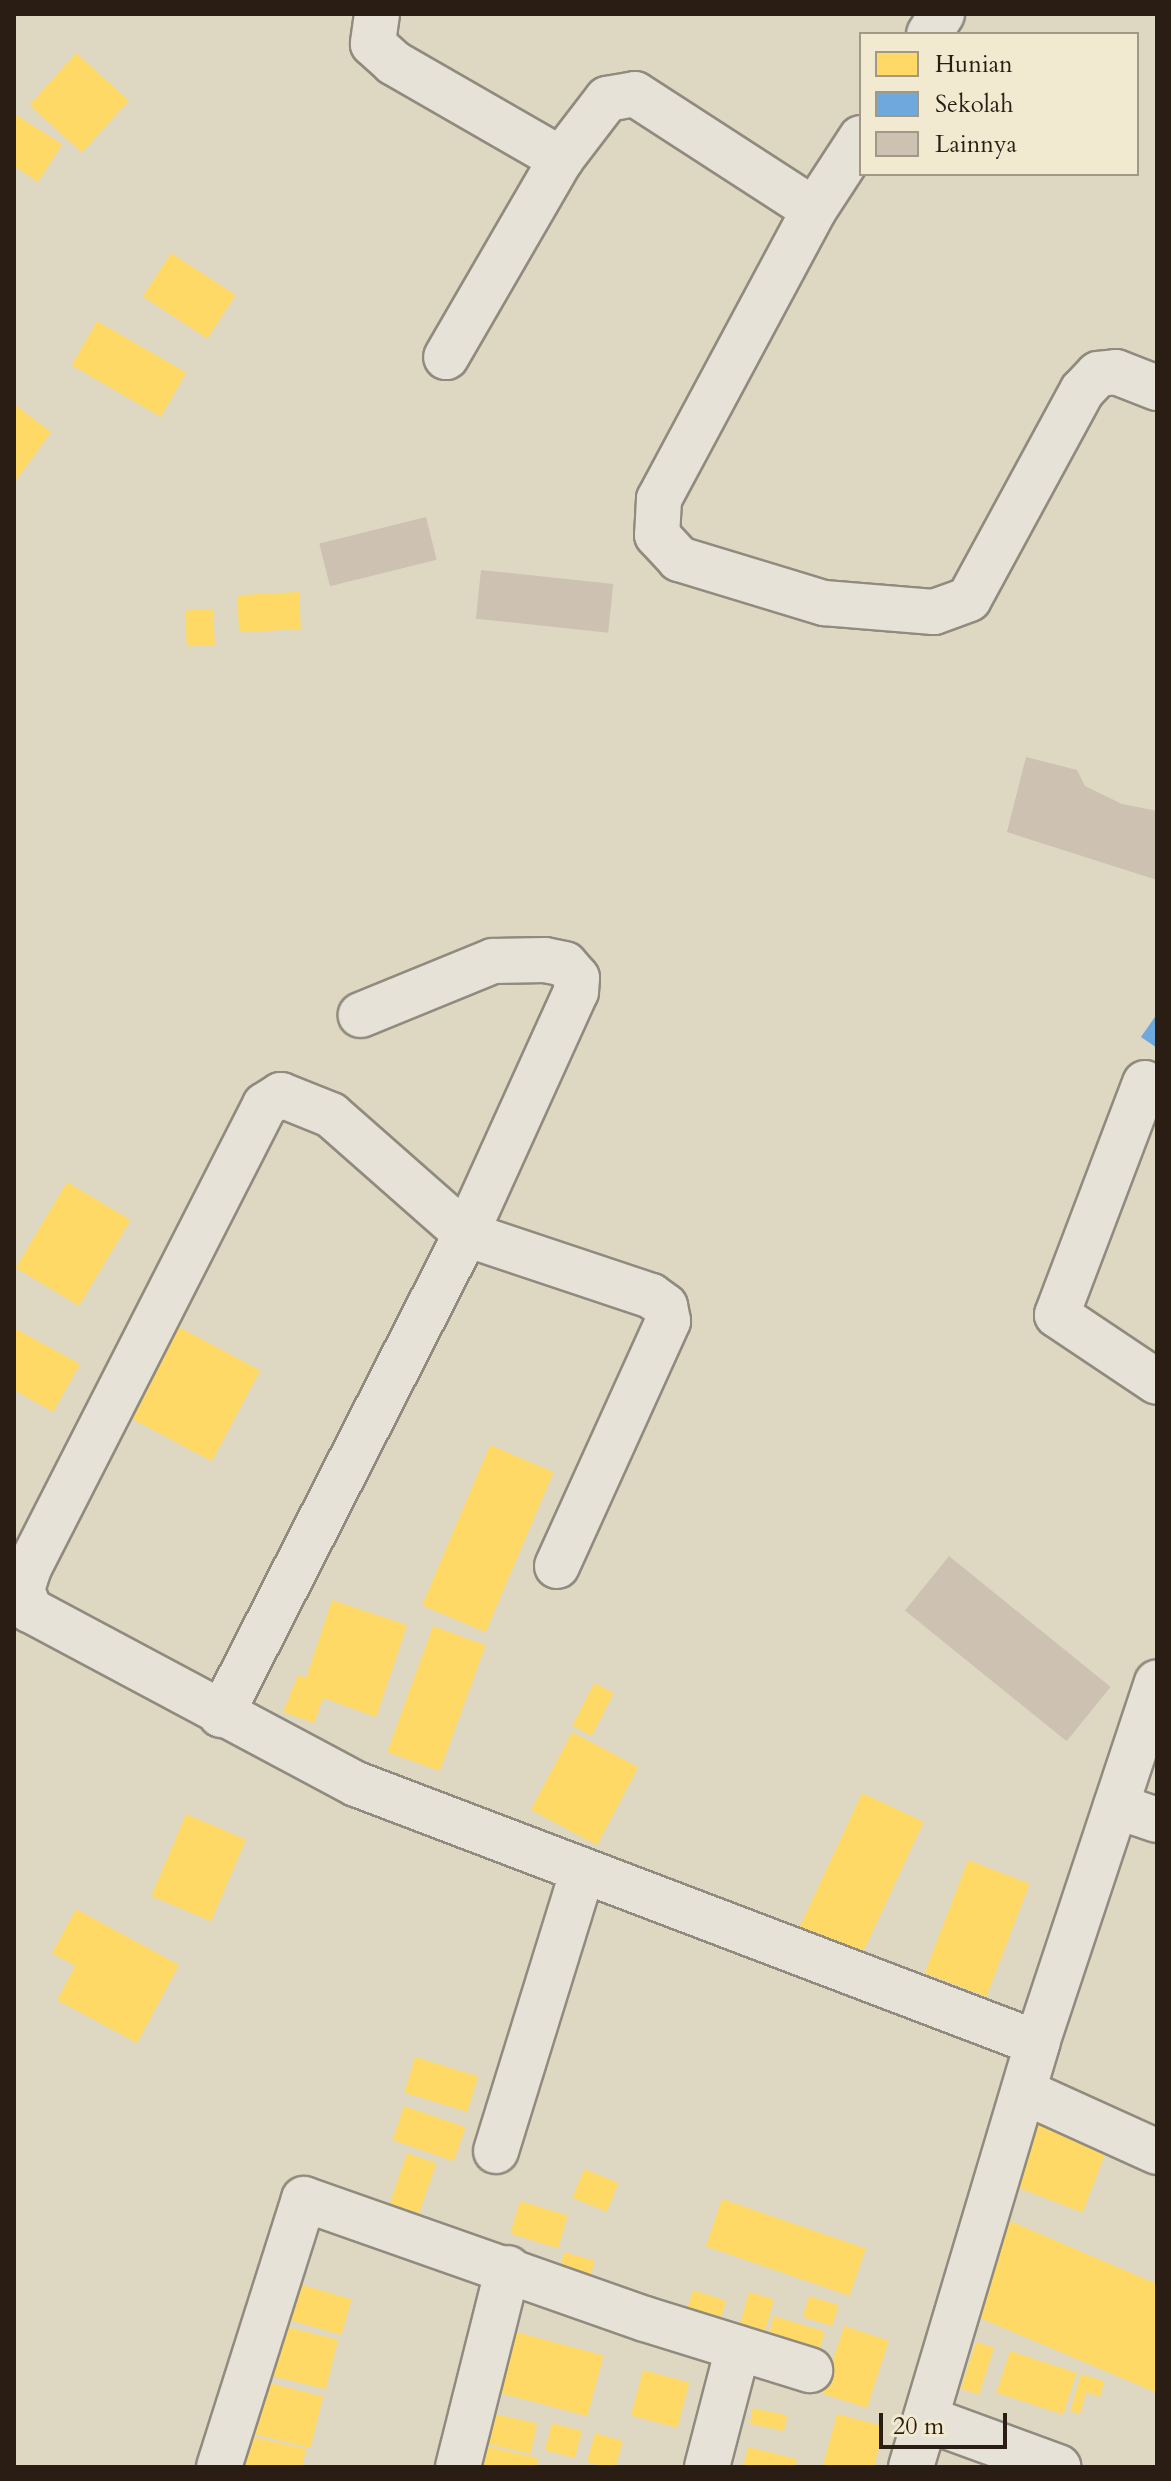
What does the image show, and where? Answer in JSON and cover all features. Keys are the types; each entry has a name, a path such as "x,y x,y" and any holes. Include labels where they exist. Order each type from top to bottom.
{"street":[{"path":"377,14 373,44 394,63 561,159"},
{"path":"930,32 942,14"},
{"path":"446,357 561,159 607,99 635,94 814,210"},
{"path":"859,141 814,210 659,499 657,535 679,559 824,603 934,612 969,599 1082,391 1098,374 1116,372 1157,388"},
{"path":"221,1715 466,1234 576,992 577,978 565,964 545,960 493,961 361,1015"},
{"path":"1145,1083 1057,1315 1157,1382"},
{"path":"557,1566 668,1321 665,1306 651,1296 466,1234 331,1115 281,1095 265,1105 29,1568 22,1590 30,1610 221,1715 356,1784 582,1874 1037,2043"},
{"path":"911,2467 1025,2092 1037,2043 1157,1682"},
{"path":"1116,1806 1157,1820"},
{"path":"496,2151 582,1874"},
{"path":"1025,2092 1157,2152"},
{"path":"219,2467 304,2199 810,2370"},
{"path":"458,2467 508,2268"},
{"path":"707,2467 738,2348"},
{"path":"927,2419 1058,2467"}],"building: Hunian":[{"path":"76,53 129,101 82,153 29,105"},
{"path":"16,115 62,144 38,182 14,166"},
{"path":"171,253 236,295 207,339 143,297"},
{"path":"97,321 186,372 161,417 72,365"},
{"path":"14,404 51,432 14,483"},
{"path":"299,592 301,629 239,632 237,595"},
{"path":"213,609 215,645 187,646 185,610"},
{"path":"67,1182 130,1220 79,1306 15,1268"},
{"path":"171,1323 260,1370 212,1461 123,1414"},
{"path":"14,1328 80,1364 53,1412 14,1390"},
{"path":"490,1445 554,1472 486,1632 422,1605"},
{"path":"332,1600 407,1625 376,1717 323,1698 314,1723 283,1712 298,1675 306,1678"},
{"path":"433,1626 486,1645 440,1771 387,1752"},
{"path":"594,1683 614,1693 592,1736 572,1726"},
{"path":"572,1732 638,1767 597,1845 531,1810"},
{"path":"862,1793 924,1822 859,1960 797,1932"},
{"path":"186,1814 246,1839 211,1921 151,1896"},
{"path":"968,1860 1030,1884 986,1997 925,1973"},
{"path":"76,1909 179,1965 137,2043 57,2000 75,1966 52,1953"},
{"path":"415,2057 478,2076 467,2112 404,2092"},
{"path":"404,2106 465,2127 454,2161 392,2140"},
{"path":"1028,2109 1110,2141 1083,2212 1000,2181"},
{"path":"407,2153 436,2163 414,2228 385,2218"},
{"path":"584,2169 618,2183 607,2212 572,2198"},
{"path":"722,2199 866,2248 849,2296 706,2246"},
{"path":"520,2201 568,2216 558,2248 510,2234"},
{"path":"1005,2219 1157,2284 1157,2393 966,2312"},
{"path":"564,2252 595,2261 586,2292 555,2283"},
{"path":"288,2281 351,2299 341,2335 278,2317"},
{"path":"693,2290 726,2301 717,2330 683,2319"},
{"path":"749,2292 774,2299 762,2342 737,2335"},
{"path":"809,2296 839,2305 832,2326 803,2317"},
{"path":"774,2316 825,2331 815,2363 764,2348"},
{"path":"275,2324 338,2340 326,2389 263,2373"},
{"path":"844,2326 889,2341 867,2408 822,2394"},
{"path":"505,2329 604,2355 587,2416 489,2390"},
{"path":"976,2342 994,2348 979,2394 961,2389"},
{"path":"1010,2351 1077,2373 1063,2414 996,2393"},
{"path":"643,2370 689,2382 677,2428 631,2415"},
{"path":"1081,2374 1104,2381 1100,2397 1086,2392 1080,2414 1070,2411"},
{"path":"261,2381 323,2396 310,2448 248,2432"},
{"path":"753,2408 787,2415 784,2431 750,2424"},
{"path":"494,2414 537,2423 531,2453 488,2444"},
{"path":"837,2414 884,2426 874,2467 823,2465"},
{"path":"552,2423 582,2431 575,2458 545,2450"},
{"path":"595,2433 623,2441 615,2467 587,2462"},
{"path":"249,2436 306,2449 302,2467 242,2467"},
{"path":"472,2443 538,2458 536,2467 466,2467"},
{"path":"748,2447 797,2459 795,2467 743,2467"}],"building: Sekolah":[{"path":"1157,1014 1157,1048 1141,1037"}],"building: Lainnya":[{"path":"426,517 437,560 330,586 319,544"},
{"path":"481,570 613,584 608,633 476,619"},
{"path":"1026,757 1077,770 1085,786 1122,804 1157,811 1157,880 1007,832"},
{"path":"949,1556 1111,1687 1067,1741 905,1610"}]}
